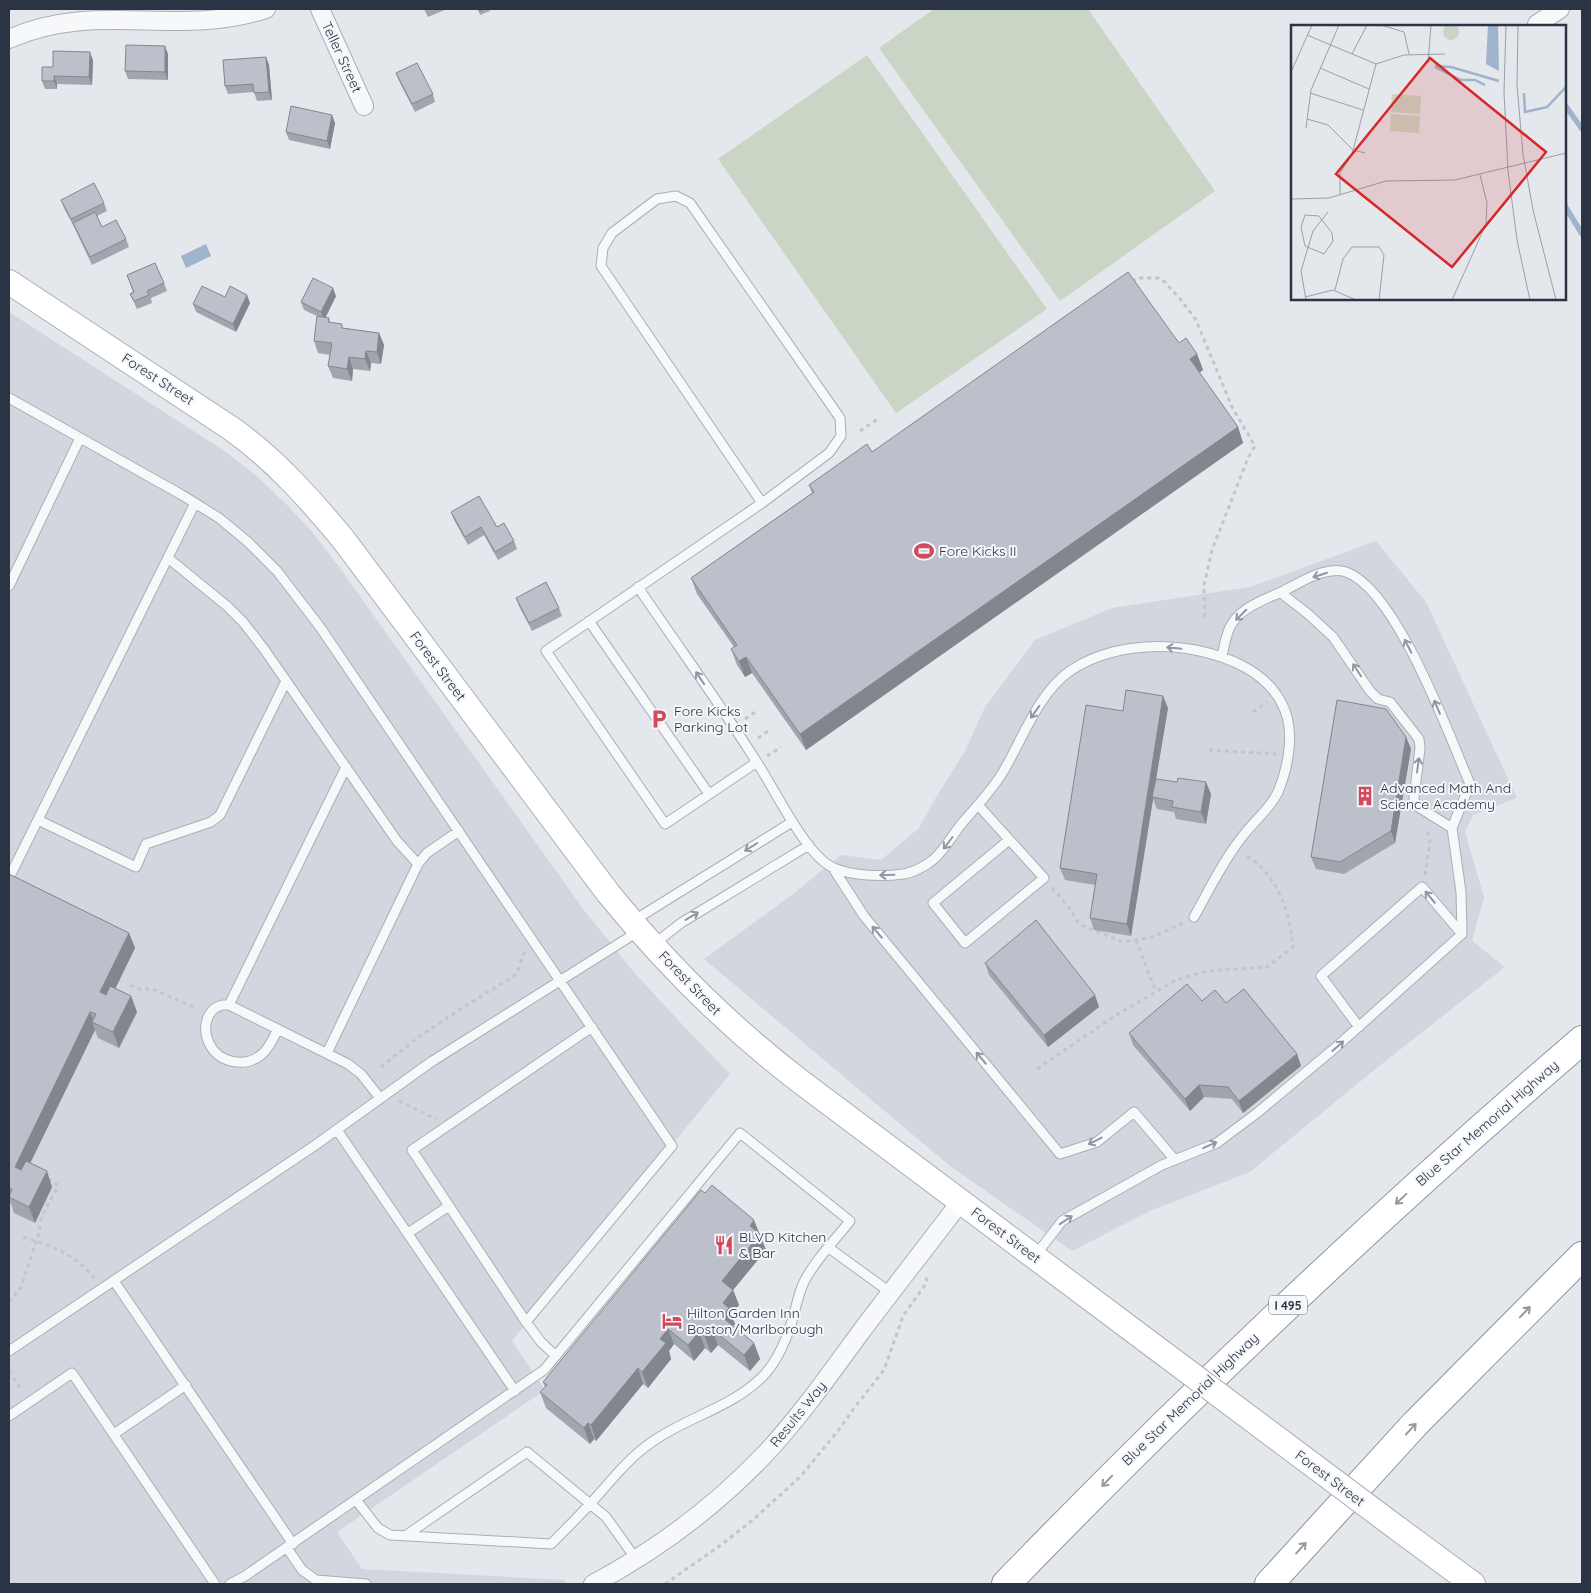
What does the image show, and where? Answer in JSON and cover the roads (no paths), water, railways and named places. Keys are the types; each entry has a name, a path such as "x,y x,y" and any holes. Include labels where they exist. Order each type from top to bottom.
{"highway":[{"name":"Blue Star Memorial Highway","path":"1006,1584 1128,1458 1232,1358 1426,1177 1582,1040"},
{"path":"1269,1584 1416,1424 1582,1256"}],"main road":[{"name":"Forest Street","path":"9,282 232,429 267,456 298,486 343,539 596,877 642,932 718,1012 763,1053 1473,1584"}],"street":[{"path":"9,40 34,25 71,15 109,13 201,18 245,14 266,9"},
{"name":"Teller Street","path":"320,9 364,106"},
{"path":"1537,24 1560,9"},
{"name":"Results Way","path":"593,1584 671,1536 739,1480 766,1453 803,1410 962,1201"}],"lane":[{"path":"757,762 665,824 546,651 762,503 829,453 841,436 840,418 690,204 676,196 657,199 612,233 603,248 601,266 762,503"},
{"path":"9,398 195,503 224,522 248,542 295,593 320,627 672,1146 526,1322"},
{"path":"9,586 80,438"},
{"path":"10,876 195,503"},
{"path":"168,558 219,599 235,614 261,645 397,841 418,864"},
{"path":"1034,1256 1062,1221 1162,1165 1216,1143 1257,1113 1359,1027 1462,934 1461,892 1452,828 1470,784 1430,689 1396,623 1380,600 1361,580 1345,572 1328,572 1310,578 1246,609 1230,627 1222,656"},
{"path":"638,587 757,762 792,822 809,845 819,858 833,868 864,916 1060,1154 1097,1142 1134,1112 1175,1160"},
{"path":"1281,593 1333,637 1370,692 1378,699 1390,702 1416,732 1420,748 1414,797 1416,805 1452,828"},
{"path":"589,621 709,794"},
{"path":"833,868 874,875 907,873 932,860 945,848 1002,773 1025,727 1054,685 1070,671 1099,656 1135,648 1169,647 1222,656 1241,664 1270,686 1277,695 1284,705 1290,727 1283,780 1275,799 1234,848 1194,917"},
{"path":"38,820 136,867 146,844 211,822 220,815 286,681"},
{"path":"230,1005 346,766"},
{"path":"978,805 1044,878 964,943 933,904 1009,840"},
{"path":"9,1351 337,1130 447,1052 642,932 792,822"},
{"path":"327,1053 418,864 427,852 458,831"},
{"path":"642,932 681,923 809,845"},
{"path":"1359,1027 1321,976 1422,887 1462,934"},
{"path":"278,1029 269,1047 258,1057 240,1063 225,1058 210,1045 206,1023 209,1014 214,1008 230,1005 327,1053 355,1068 380,1098"},
{"path":"556,1356 541,1342 526,1322 412,1150 592,1027"},
{"path":"337,1130 515,1390"},
{"path":"230,1584 246,1576 544,1370 740,1133 850,1221 808,1274 785,1343 765,1374 736,1399 676,1427 644,1447 621,1468 591,1503 551,1544 390,1534 382,1531 374,1524 356,1500"},
{"path":"408,1233 449,1206"},
{"path":"829,1248 891,1293"},
{"path":"114,1281 186,1385 290,1546 302,1570 316,1580 366,1584"},
{"path":"9,1416 72,1373 216,1584"},
{"path":"114,1434 186,1385"},
{"path":"405,1536 527,1452 591,1503 612,1524 636,1559"}],"water":[{"path":"206,244 211,256 186,268 181,256"}],"waterway":[{"path":"1566,106 1582,129"},
{"path":"1566,208 1582,234"}],"place":[{"name":"Fore Kicks II","path":"924,551"},
{"name":"Fore Kicks Parking Lot","path":"659,719"},
{"name":"Advanced Math And Science Academy","path":"1365,796"},
{"name":"BLVD Kitchen & Bar","path":"724,1245"},
{"name":"Hilton Garden Inn Boston/Marlborough","path":"672,1321"}]}
